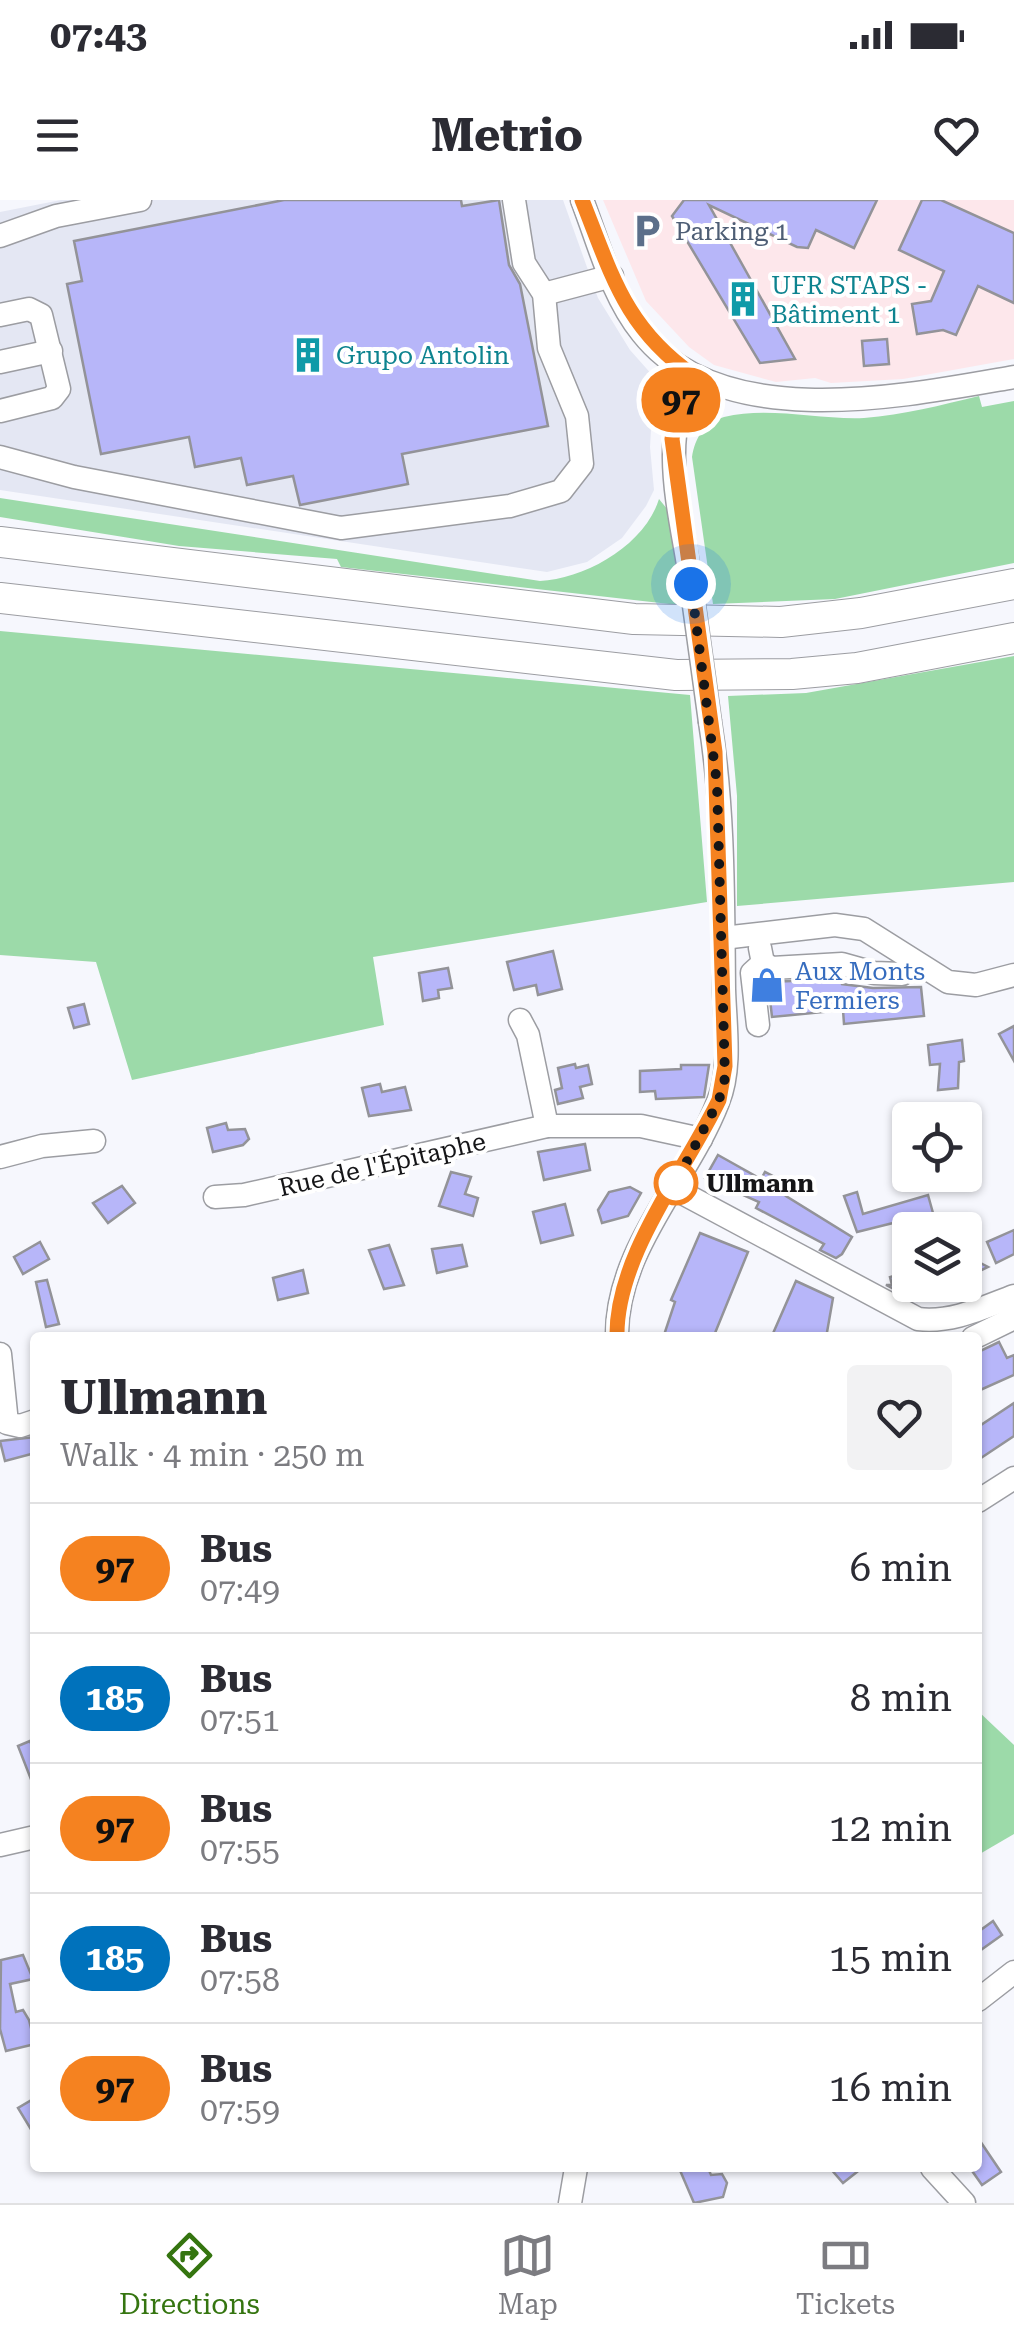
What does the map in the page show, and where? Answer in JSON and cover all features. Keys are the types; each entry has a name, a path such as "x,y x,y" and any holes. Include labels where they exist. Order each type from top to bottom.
{"highway":[{"path":"0,538 617,618 716,623 782,622 861,613 1014,584"},
{"path":"0,598 676,675 792,674 856,668 1014,638"},
{"path":"0,608 70,607"}],"street":[{"path":"0,236 56,216 140,200"},
{"path":"0,457 74,477 341,528 510,506 561,491 582,464 578,416 548,348 544,294 524,263 514,200"},
{"path":"582,200 623,304 642,333 694,376 736,391 822,400 922,393 1014,377"},
{"path":"544,294 612,276"},
{"path":"0,315 29,309 41,315 58,389 52,398 0,411"},
{"path":"0,362 51,352"},
{"path":"618,1332 626,1282 639,1247 701,1139 725,1078 723,938 710,722 672,439 676,415 694,376"},
{"path":"723,938 836,925 864,929 948,982 976,985 1014,974"},
{"path":"758,935 763,963"},
{"path":"763,963 772,968 842,964 874,973 902,974"},
{"path":"758,1024 752,974 763,963"},
{"path":"520,1020 528,1035 548,1126"},
{"name":"Rue de l'Épitaphe","path":"215,1197 244,1195 548,1126 642,1126 701,1139"},
{"path":"0,1157 60,1143 94,1141"},
{"path":"673,1188 918,1318 938,1321 1014,1296"},
{"path":"982,1334 1014,1318"},
{"path":"0,1354 7,1423 20,1426 30,1423"},
{"path":"982,1499 1014,1478"},
{"path":"0,1846 30,1838"},
{"path":"982,1997 1014,1972"},
{"path":"570,2203 575,2172"},
{"path":"936,2172 964,2203"}],"shaded area":[{"path":"61,200 563,200 598,298 630,350 654,377 650,447 654,490 646,506 622,538 587,562 547,572 0,490 0,212"},
{"path":"603,200 1014,200 1014,359 903,379 831,383 815,378 776,382 714,365 689,347 646,301"}],"green space":[{"path":"979,396 982,407 1014,401 1014,563 835,599 713,604 692,457 698,438 711,423 724,417 758,413 879,417"},
{"path":"0,498 540,581 576,574 627,545 652,516 659,499 672,515 678,605 341,567 337,559 179,546 0,517"},
{"path":"0,631 690,695 707,902 373,957 384,1025 132,1080 96,962 0,955"},
{"path":"1014,656 1014,882 737,906 737,796 728,696 806,693"},
{"path":"982,1715 1014,1745 1014,1834 982,1853"}],"building":[{"name":"Grupo Antolin","path":"284,200 461,200 462,206 499,200 509,265 520,284 548,426 402,454 408,484 300,505 293,476 247,485 241,458 195,467 189,437 101,454 67,284 82,281 74,241"},
{"path":"684,200 877,200 854,248 816,230 808,248 797,247 709,205 795,359 760,363 672,216"},
{"path":"922,200 941,200 1014,233 1014,303 978,286 956,335 943,330 917,334 912,304 931,301 944,271 899,250"},
{"path":"887,339 889,364 864,366 862,341"},
{"path":"553,951 562,989 538,995 536,985 514,990 507,962"},
{"path":"448,968 452,988 438,990 439,998 423,1001 419,973"},
{"path":"840,979 842,984 873,988 921,987 924,1016 844,1024 843,1010 772,1017 768,982"},
{"path":"84,1004 89,1024 74,1028 68,1008"},
{"path":"1014,1026 1014,1061 999,1034"},
{"path":"962,1040 964,1061 959,1062 958,1088 938,1090 940,1064 930,1065 928,1045"},
{"path":"575,1064 576,1068 588,1065 592,1084 580,1087 583,1098 558,1104 555,1090 562,1088 558,1068"},
{"path":"681,1065 709,1065 704,1097 656,1099 655,1091 640,1092 640,1071 681,1069"},
{"path":"380,1084 382,1092 405,1087 411,1110 369,1116 362,1088"},
{"path":"226,1123 228,1130 245,1129 249,1139 243,1145 213,1152 207,1128"},
{"path":"585,1144 590,1170 544,1180 538,1152"},
{"path":"718,1155 761,1179 765,1172 792,1186 786,1196 852,1237 842,1254 836,1258 820,1250 824,1244 756,1208 759,1202 705,1178"},
{"path":"451,1172 471,1177 465,1194 478,1198 473,1216 439,1206"},
{"path":"122,1186 135,1203 108,1223 93,1203"},
{"path":"630,1187 641,1193 628,1216 602,1223 598,1210 609,1192"},
{"path":"857,1192 863,1214 928,1195 933,1212 892,1212 892,1223 857,1232 844,1196"},
{"path":"565,1204 573,1235 541,1243 533,1212"},
{"path":"1014,1230 1014,1254 996,1263 987,1242"},
{"path":"700,1233 748,1252 715,1332 665,1332 675,1302 671,1300"},
{"path":"40,1242 49,1259 23,1274 14,1257"},
{"path":"389,1245 404,1285 384,1289 369,1250"},
{"path":"462,1245 467,1266 437,1273 432,1249"},
{"path":"303,1270 308,1293 278,1300 273,1278"},
{"path":"47,1280 59,1324 46,1327 36,1282"},
{"path":"796,1281 833,1298 827,1332 774,1332"},
{"path":"999,1342 1007,1358 1014,1355 1014,1375 982,1389 982,1350"},
{"path":"1014,1403 1014,1436 982,1457 982,1424"},
{"path":"30,1438 30,1454 5,1461 0,1441"},
{"path":"30,1741 30,1777 18,1746"},
{"path":"993,1921 1002,1935 982,1949 982,1929"},
{"path":"23,1955 30,1972 30,1980 10,1984 16,2012 23,2010 29,2020 30,2045 6,2051 0,2029 1,1960"},
{"path":"30,2101 30,2128 18,2108"},
{"path":"982,2144 1001,2172 982,2185 973,2172 982,2172"},
{"path":"681,2172 722,2174 727,2183 723,2197 694,2203"},
{"path":"833,2172 857,2172 843,2183"}],"bus line":[{"name":"97","path":"582,200 623,304 661,353 694,376 676,415 672,439 715,752 723,938 725,1078 701,1139 639,1247 626,1282 617,1332"}],"place":[{"name":"Parking 1","path":"647,231"},
{"name":"UFR STAPS - Bâtiment 1","path":"743,299"},
{"name":"Grupo Antolin","path":"308,355"},
{"name":"Aux Monts Fermiers","path":"767,985"},
{"name":"Ullmann","path":"676,1183"}],"route":[{"path":"676,1183 673,1188 701,1139 725,1078 715,752 691,584"}]}
